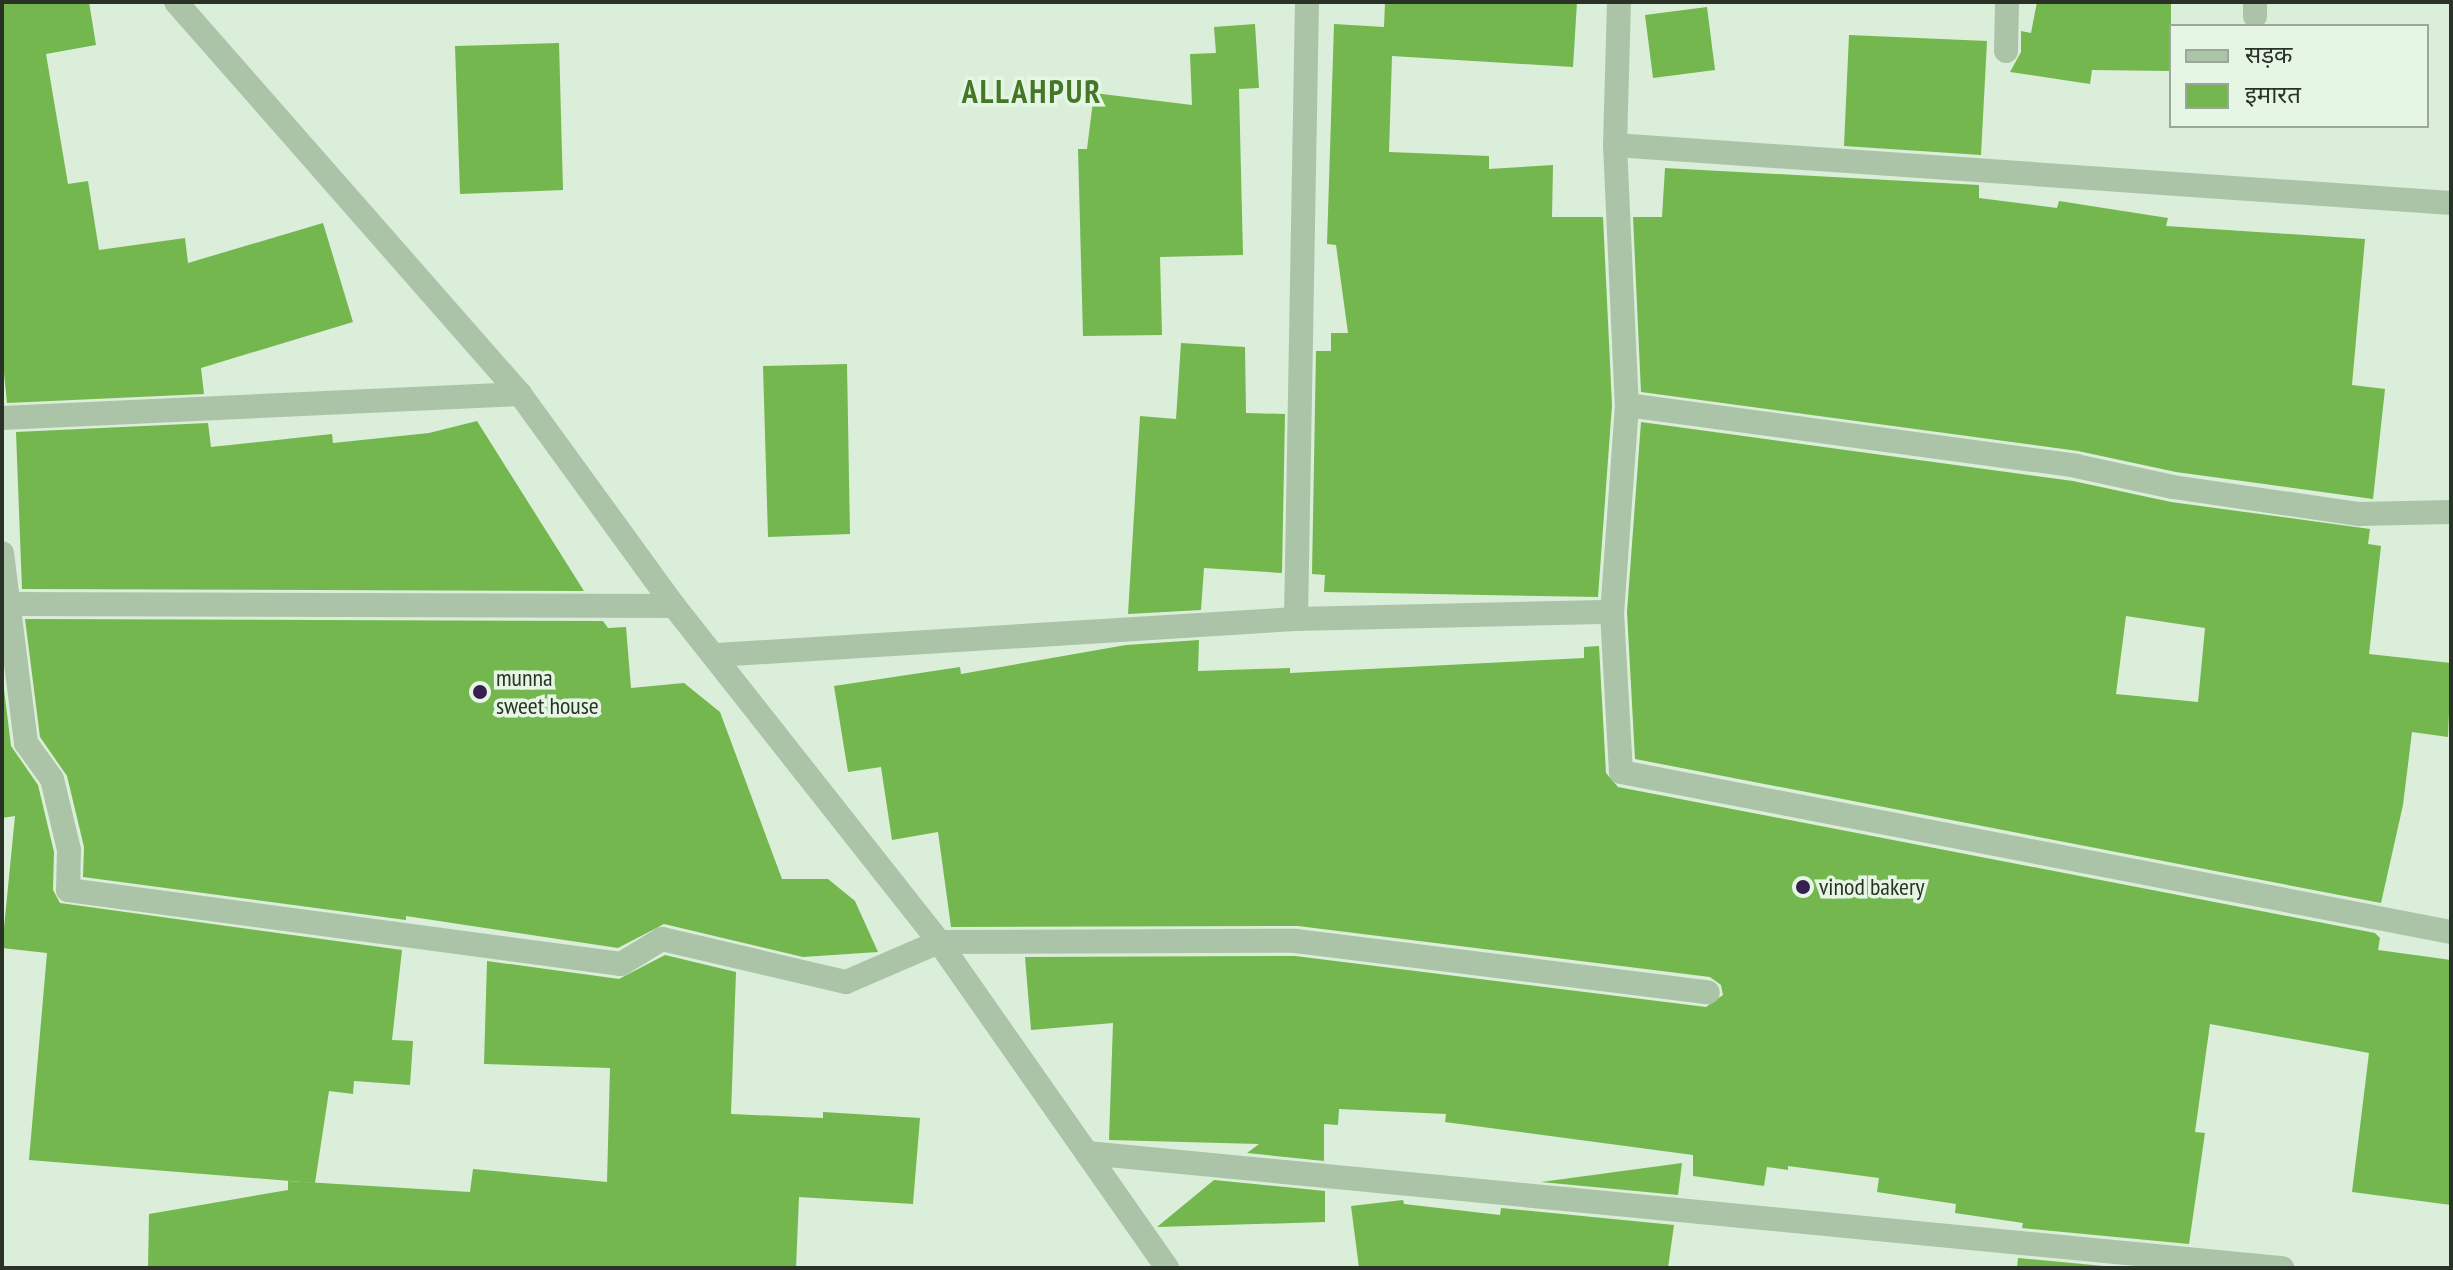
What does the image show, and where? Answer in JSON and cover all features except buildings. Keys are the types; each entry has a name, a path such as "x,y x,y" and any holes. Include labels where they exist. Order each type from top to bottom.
{"street":[{"path":"176,2 520,394 674,606 717,655 939,942 1167,1268"},
{"path":"1296,619 1307,2"},
{"path":"1619,2 1615,145 1627,405 1612,612 1621,772 2451,932"},
{"path":"2006,51 2007,2"},
{"path":"1615,145 2451,203"},
{"path":"2,418 520,394"},
{"path":"1627,405 2076,466 2173,487 2359,514 2451,512"},
{"path":"2,553 26,743 52,779 69,850 68,890 621,964 662,939 846,982 939,942 1296,941 1708,992"},
{"path":"8,604 674,606"},
{"path":"717,655 1296,619 1612,612"},
{"path":"1087,1153 2282,1268"}],"place":[{"name":"munna sweet house","path":"480,692"},
{"name":"vinod bakery","path":"1803,887"}],"district":[{"name":"ALLAHPUR","path":"1032,91"}]}
